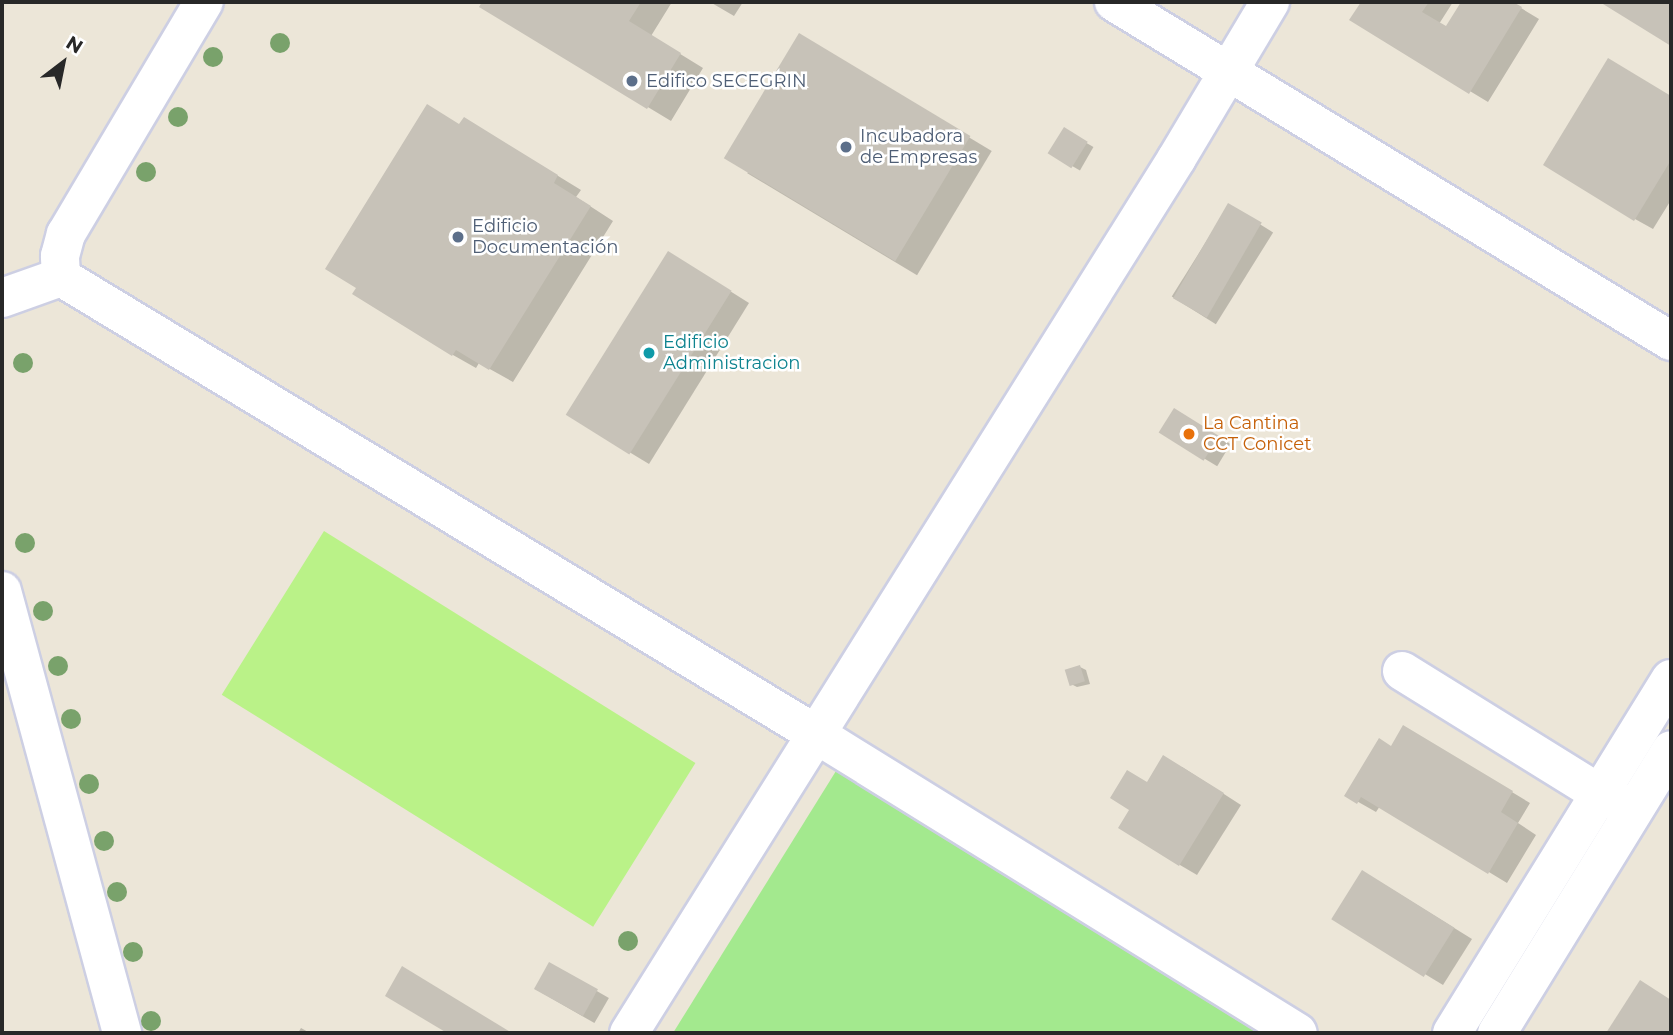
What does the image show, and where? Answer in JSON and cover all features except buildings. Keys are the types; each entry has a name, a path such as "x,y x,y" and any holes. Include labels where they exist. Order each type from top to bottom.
{"lane":[{"path":"61,277 60,256 66,234 204,2"},
{"path":"1114,2 1671,341"},
{"path":"629,1033 814,733 1155,192 1270,2"},
{"path":"2,298 61,277"},
{"path":"61,277 814,733 1298,1033"},
{"path":"2,591 122,1033"},
{"path":"1402,670 1600,794 1635,810"},
{"path":"1452,1033 1671,679"},
{"path":"1497,1033 1671,750"}],"green space":[{"path":"324,531 695,763 593,927 222,695"},
{"path":"836,771 1258,1033 673,1033"}],"place":[{"name":"Edifico SECEGRIN","path":"632,81"},
{"name":"Incubadora de Empresas","path":"846,147"},
{"name":"Edificio Documentación","path":"458,237"},
{"name":"Edificio Administracion","path":"649,353"},
{"name":"La Cantina CCT Conicet","path":"1189,434"}]}
